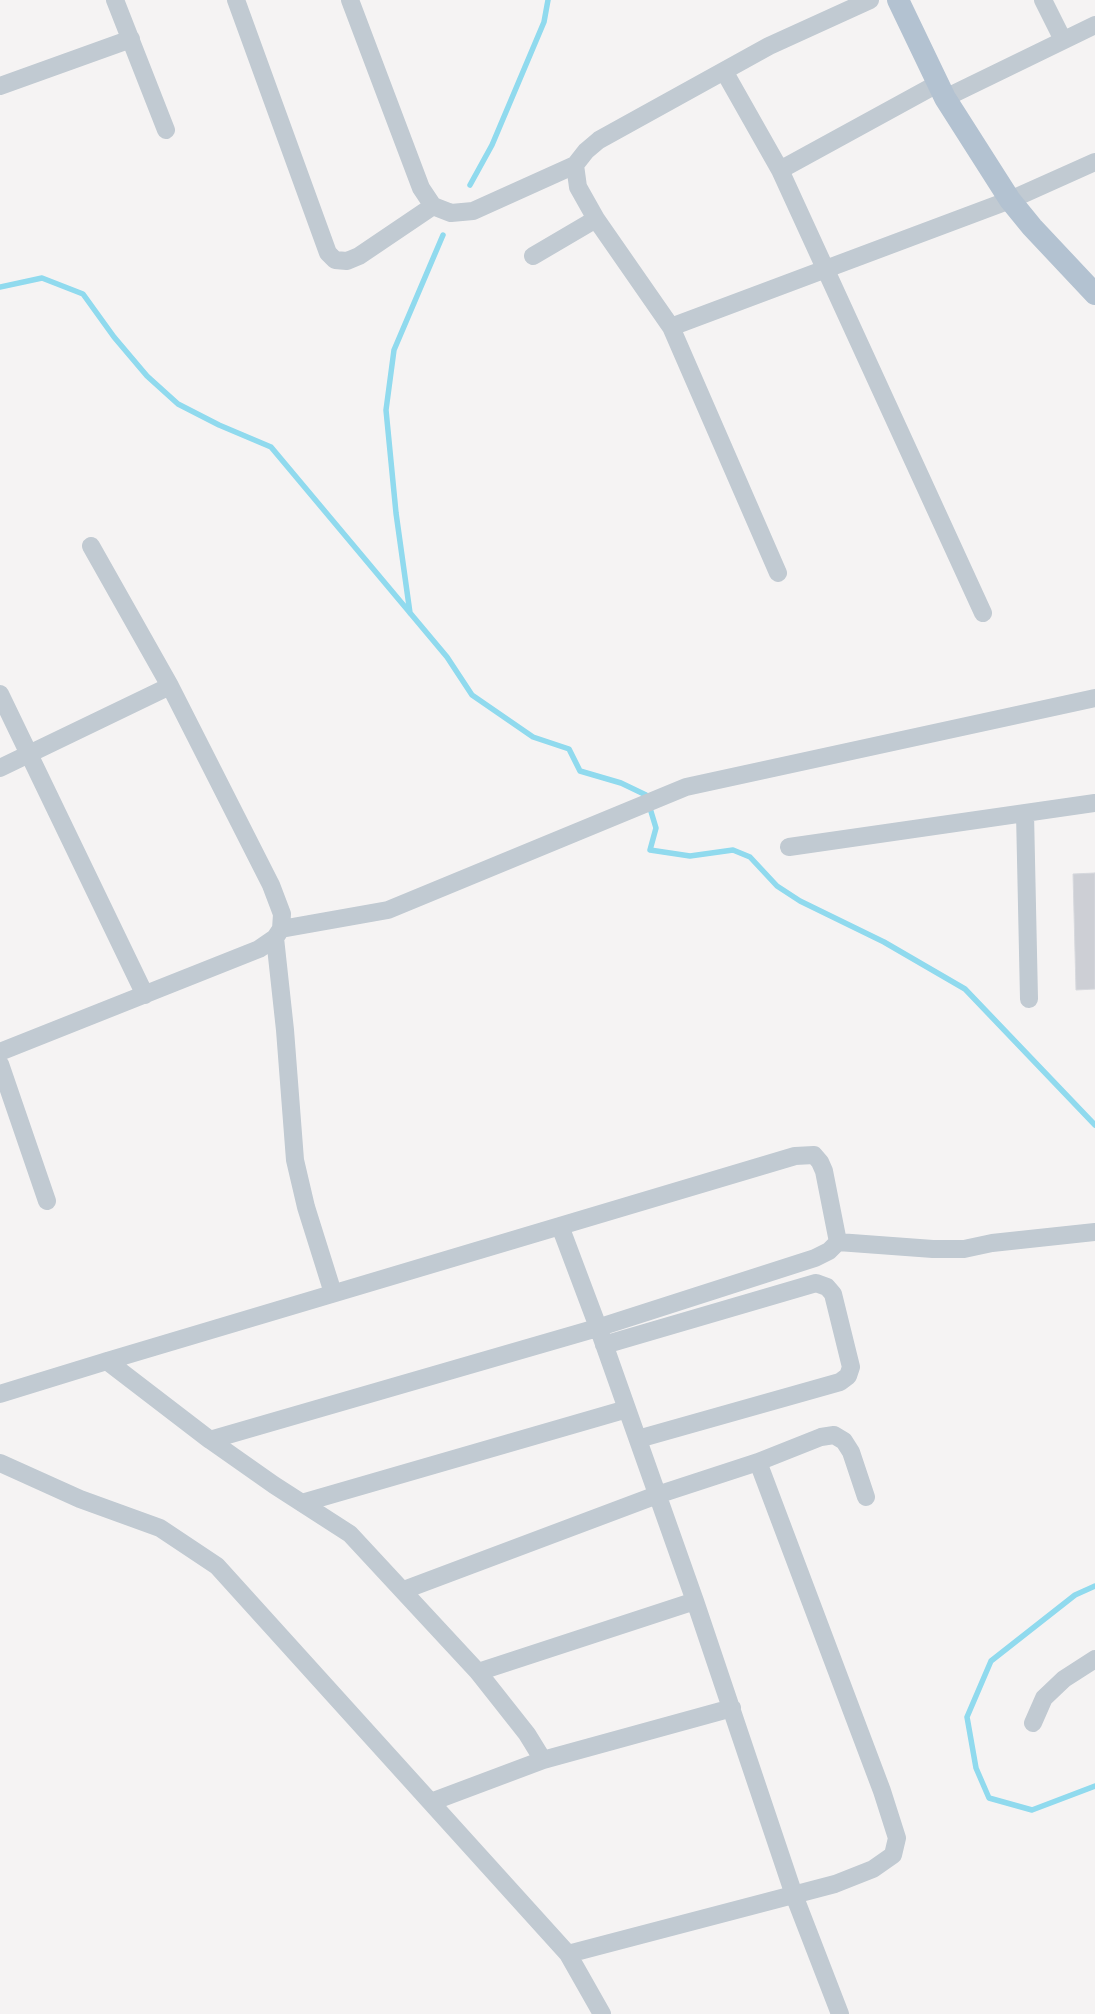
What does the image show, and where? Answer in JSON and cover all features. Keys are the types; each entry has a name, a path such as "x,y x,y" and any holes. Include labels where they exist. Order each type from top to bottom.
{"main road":[{"path":"898,0 942,90 1010,200 1032,228 1095,294"}],"street":[{"path":"115,0 166,130"},
{"path":"236,0 328,253 335,260 347,261 359,256 433,206"},
{"path":"350,0 421,188 433,206 451,213 473,211 575,165 586,151 599,140 769,46 870,0"},
{"path":"1043,0 1063,40"},
{"path":"780,170 942,90 1095,25"},
{"path":"0,86 131,39"},
{"path":"724,71 780,170 983,613"},
{"path":"671,327 1010,200 1095,162"},
{"path":"575,165 578,187 596,219 671,327 778,573"},
{"path":"533,256 596,219"},
{"path":"91,546 170,686 271,885 282,914 278,934 295,1160 306,1207 333,1293"},
{"path":"0,768 170,686"},
{"path":"0,694 145,995"},
{"path":"0,1052 259,949 278,934 388,910 686,787 1095,698"},
{"path":"789,847 1095,803"},
{"path":"1025,813 1029,1000"},
{"path":"0,1064 47,1201"},
{"path":"0,1394 108,1360 805,1154 814,1155 824,1171 838,1242"},
{"path":"560,1226 638,1439 732,1708 794,1895 840,2014"},
{"path":"210,1440 598,1326 815,1258 829,1251 838,1242 933,1249 964,1249 992,1243 1095,1232"},
{"path":"604,1345 816,1283 827,1287 833,1294 851,1367 848,1376 840,1382 638,1439"},
{"path":"108,1360 210,1440 350,1534 404,1590 478,1672 527,1734 543,1760"},
{"path":"302,1503 627,1409"},
{"path":"404,1590 657,1495 758,1462 821,1437 834,1435 844,1441 851,1452 866,1497"},
{"path":"568,1954 835,1884 873,1869 893,1856 896,1838 882,1791 758,1462"},
{"path":"0,1463 80,1499 160,1528 217,1566 568,1954 602,2014"},
{"path":"478,1672 694,1601"},
{"path":"1033,1724 1044,1698 1064,1680 1095,1659"},
{"path":"431,1802 543,1760 732,1708"}],"building":[{"path":"1095,873 1095,989 1076,990 1073,874"}],"waterway":[{"path":"470,185 492,145 544,22 548,0"},
{"path":"410,613 396,513 386,410 394,350 443,235"},
{"path":"0,287 42,278 83,294 114,337 147,376 178,404 219,425 271,447 447,657 472,695 533,737 569,749 580,771 621,783 646,795 656,828 650,850 690,856 733,850 750,857 777,886 800,901 884,942 965,989 1095,1125"},
{"path":"1095,1586 1075,1595 991,1661 967,1717 976,1768 989,1798 1032,1810 1095,1786"}]}
